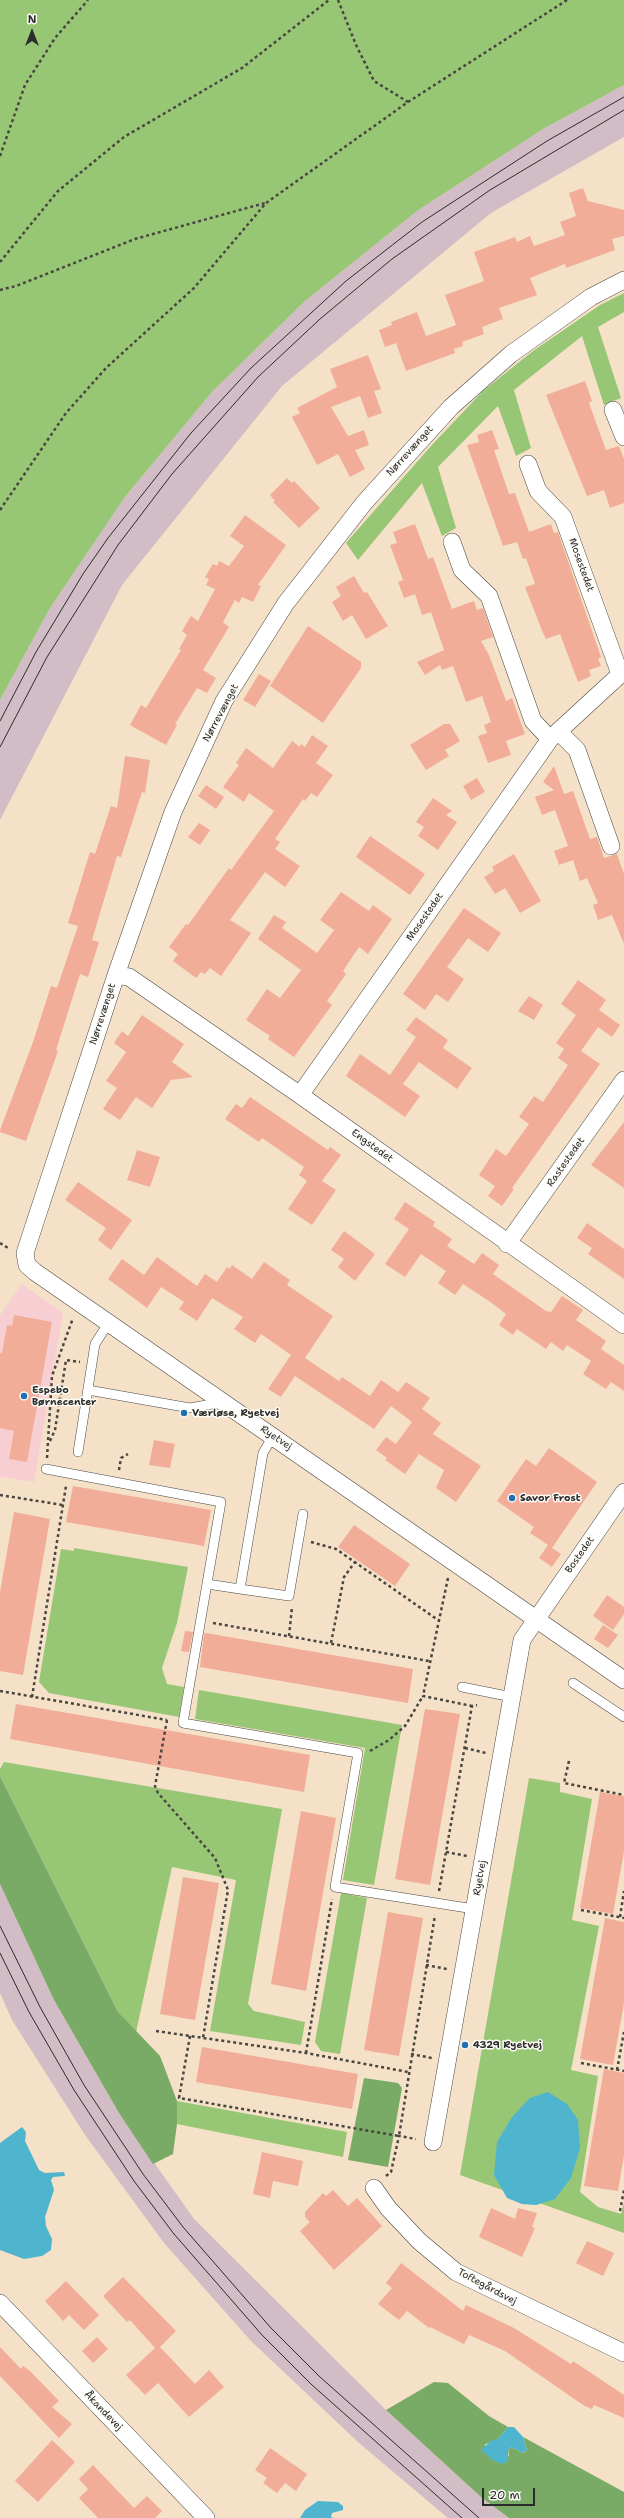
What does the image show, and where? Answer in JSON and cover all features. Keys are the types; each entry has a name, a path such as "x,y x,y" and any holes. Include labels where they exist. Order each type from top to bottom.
{"street":[{"name":"Nørrevænget","path":"25,1253 116,975 172,812 224,701 286,603 364,503 451,407 511,354 591,297 624,280"},
{"path":"613,410 624,437"},
{"name":"Mosestedet","path":"300,1095 555,735 622,672 563,517 538,491 528,464"},
{"path":"452,542 462,570 488,596 533,721 577,750 611,846"},
{"name":"Engstedet","path":"116,975 129,977 300,1095 624,1325"},
{"name":"Rastestedet","path":"508,1244 624,1080"},
{"name":"Ryetvej","path":"25,1253 27,1265 34,1272 78,1303 109,1322 624,1680"},
{"name":"Bostedet","path":"536,1618 624,1492"},
{"name":"Ryetvej","path":"433,2142 522,1640 536,1618"},
{"name":"Toftegårdsvej","path":"374,2188 388,2208 419,2241 456,2272 624,2353"},
{"name":"Åkandevej","path":"0,2303 206,2518"}],"lane":[{"path":"78,1452 95,1344 109,1322"},
{"path":"88,1390 190,1408 223,1402"},
{"path":"240,1589 263,1453 273,1436"},
{"path":"46,1469 221,1502 183,1723 358,1753 335,1887 474,1909"},
{"path":"207,1584 289,1596 303,1514"},
{"path":"573,1683 624,1716"},
{"path":"462,1687 512,1696"}],"path":[{"path":"0,156 25,85 55,38 88,0"},
{"path":"0,262 58,191 124,137 242,68 329,0"},
{"path":"338,0 356,46 374,81 408,102"},
{"path":"0,510 66,413 106,368 194,288 266,203 408,102 567,0"},
{"path":"0,290 16,286 136,239 266,203"},
{"path":"46,1469 52,1376 78,1303"},
{"path":"49,1441 55,1430 66,1360 92,1364"},
{"path":"117,1482 121,1458 128,1454"},
{"path":"32,1696 68,1473"},
{"path":"0,1495 63,1505"},
{"path":"320,1544 336,1549 438,1620"},
{"path":"331,1644 344,1577 355,1562"},
{"path":"358,1753 369,1751 389,1740 405,1726 414,1714 419,1700 423,1696 446,1581 457,1564"},
{"path":"289,1596 293,1610 289,1636"},
{"path":"201,1620 429,1661"},
{"path":"0,1691 183,1723"},
{"path":"423,1696 472,1706 479,1704 494,1693"},
{"path":"374,2188 391,2172 399,2136 408,2072 472,1706"},
{"path":"167,1720 155,1786 158,1794 215,1858 228,1890 203,2038"},
{"path":"569,1761 564,1784 624,1795"},
{"path":"306,2053 335,1887"},
{"path":"620,1917 624,1891"},
{"path":"581,1910 624,1918"},
{"path":"156,2031 306,2053 408,2072"},
{"path":"617,2070 624,2032"},
{"path":"190,2036 180,2098 433,2142"},
{"path":"581,2064 624,2071"},
{"path":"620,2211 624,2190"}],"shaded area":[{"path":"624,85 624,137 491,213 282,386 122,585 0,820 0,700 50,608 125,497 212,392 305,301 417,211 543,129"},
{"name":"Espebo Børnecenter","path":"22,1284 63,1313 34,1482 0,1477 0,1315"},
{"path":"0,1884 54,2000 119,2113 194,2219 386,2410 481,2497 509,2518 448,2518 359,2443 251,2341 164,2243 85,2135 12,2020 0,1993"}],"green space":[{"path":"0,0 624,0 624,85 543,129 417,211 305,301 212,392 125,497 50,608 0,700"},
{"path":"624,293 624,312 598,327 621,398 604,405 582,336 514,390 531,448 516,456 498,406 438,467 456,528 442,536 422,483 358,560 346,543 431,446 483,391 533,351 600,305"},
{"path":"74,1548 188,1567 177,1623 162,1668 167,1684 184,1687 179,1717 49,1693 39,1682 61,1549 74,1551"},
{"path":"199,1690 402,1725 374,1885 343,1880 365,1748 195,1719"},
{"path":"4,1762 282,1809 248,2004 254,2011 305,2022 301,2045 210,2031 236,1880 172,1867 136,2032 118,2012 0,1776 0,1769"},
{"path":"0,1776 118,2012 160,2056 177,2101 177,2124 173,2154 153,2164 119,2113 54,2000 0,1884"},
{"path":"529,1778 560,1783 560,1792 592,1799 572,1920 599,1926 571,2070 598,2076 580,2192 598,2207 621,2214 624,2203 624,2233 460,2175"},
{"path":"341,1893 367,1898 340,2054 321,2051 315,2042"},
{"path":"364,2078 398,2083 402,2088 388,2167 348,2160"},
{"path":"177,2101 347,2132 343,2157 177,2124"},
{"path":"434,2382 448,2383 489,2416 508,2427 498,2439 484,2445 509,2456 508,2450 511,2447 523,2453 527,2450 523,2437 624,2492 624,2518 509,2518 481,2497 386,2410"}],"water":[{"path":"548,2092 567,2104 578,2120 580,2148 571,2178 555,2199 536,2205 522,2204 507,2198 494,2175 497,2142 512,2117 530,2098"},
{"path":"22,2127 26,2132 25,2141 39,2170 45,2173 64,2172 65,2176 53,2177 51,2180 54,2190 45,2217 46,2226 52,2239 51,2250 42,2256 24,2259 0,2250 0,2143"},
{"path":"508,2427 514,2427 523,2437 527,2450 523,2453 511,2447 508,2450 508,2461 503,2464 494,2461 481,2450 492,2440 498,2439"},
{"path":"318,2501 338,2502 343,2506 343,2510 332,2513 331,2517 334,2518 300,2518 305,2510"}],"building":[{"path":"583,188 588,201 624,210 624,236 612,239 615,250 566,268 565,264 530,278 537,295 499,308 503,319 482,327 484,334 462,342 463,346 454,349 455,353 406,371 396,343 385,347 379,330 392,325 391,322 417,312 426,336 456,325 445,295 484,281 474,252 515,237 517,242 530,236 534,246 565,235 560,222 576,216 569,193"},
{"path":"368,355 381,389 374,391 382,413 368,418 360,396 331,407 348,436 364,430 369,445 355,450 365,469 350,477 338,454 317,465 292,417 300,413 297,408 337,387 330,369"},
{"path":"585,381 592,401 589,403 606,450 619,446 624,459 624,503 610,508 604,490 587,496 546,395"},
{"path":"492,430 499,449 494,450 509,494 515,493 529,532 551,524 554,533 558,532 601,657 598,659 601,666 589,670 591,676 578,682 560,634 546,639 543,633 525,587 535,584 526,558 523,559 517,542 503,546 467,445 479,442 477,435"},
{"path":"287,478 292,483 294,481 320,508 299,528 273,502 275,501 270,495"},
{"path":"245,515 286,545 258,585 261,586 253,602 242,597 239,603 235,600 223,622 229,627 203,670 216,678 207,693 197,688 175,724 177,725 166,745 130,725 141,705 146,708 181,650 179,649 187,635 182,631 191,616 198,621 215,589 206,585 209,579 205,577 213,564 217,566 219,561 229,566 244,546 230,536"},
{"path":"415,524 428,559 433,557 452,609 474,601 477,610 483,608 493,637 481,641 489,655 506,701 512,698 525,734 506,741 511,755 488,763 478,736 487,733 484,725 491,722 482,696 466,702 453,666 442,670 440,665 425,675 417,662 444,650 431,612 422,615 415,594 404,598 398,582 403,580 390,545 397,543 393,532"},
{"path":"354,576 364,593 367,592 388,626 366,639 352,615 343,621 332,602 341,596 336,587"},
{"path":"308,626 361,662 361,668 323,723 270,686"},
{"path":"259,674 271,681 255,707 243,700"},
{"path":"444,724 450,724 460,741 445,750 449,756 426,770 410,745"},
{"path":"312,735 328,746 316,763 333,775 317,797 311,793 305,801 303,799 275,839 280,842 275,849 300,866 285,887 265,872 230,920 251,933 221,976 210,968 205,974 201,972 196,978 173,961 178,954 169,947 186,924 188,925 229,868 231,870 274,811 249,793 244,802 223,787 239,765 236,763 246,748 273,768 292,741 300,747 301,744 305,747"},
{"path":"125,756 150,760 145,793 142,792 121,857 117,856 92,940 99,942 88,977 80,974 56,1050 58,1051 26,1141 0,1132 0,1130 33,1042 51,986 57,988 78,926 68,923 90,852 95,854 111,806 117,808"},
{"path":"554,766 564,794 573,791 590,839 597,837 604,858 617,854 624,874 624,944 612,915 598,920 593,905 598,903 587,878 580,881 573,860 559,865 554,851 568,846 555,810 542,815 535,797 554,790 543,782"},
{"path":"477,778 485,792 471,800 463,786"},
{"path":"206,785 224,797 216,809 198,796"},
{"path":"433,798 452,811 446,815 457,822 438,850 418,836 424,827 416,822"},
{"path":"199,823 210,830 200,845 188,837"},
{"path":"370,836 425,874 410,895 356,857"},
{"path":"514,854 541,901 520,913 505,888 495,894 484,877 494,871 492,867"},
{"path":"341,892 369,911 373,905 392,919 368,954 359,947 343,971 346,974 327,1001 332,1005 294,1057 268,1039 270,1036 246,1020 267,989 280,998 301,970 258,939 274,915 286,922 282,928 317,953 334,930 320,920"},
{"path":"464,908 501,933 488,952 468,938 447,967 464,979 448,1002 436,994 425,1010 403,994"},
{"path":"578,980 606,1000 599,1010 620,1025 612,1037 598,1027 581,1051 600,1064 512,1188 514,1189 502,1206 488,1196 495,1186 479,1175 496,1149 506,1156 529,1124 519,1117 534,1096 543,1102 568,1065 558,1058 564,1049 556,1043 576,1015 561,1004"},
{"path":"529,996 543,1005 534,1020 518,1011"},
{"path":"142,1015 184,1044 172,1062 193,1077 171,1080 152,1108 136,1097 120,1120 103,1109 117,1088 106,1081 126,1052 114,1043 122,1031 128,1036"},
{"path":"416,1017 448,1040 443,1048 472,1068 457,1089 419,1062 403,1084 420,1096 405,1117 346,1076 360,1054 390,1075 416,1037 406,1030"},
{"path":"250,1097 328,1150 330,1147 341,1155 322,1181 336,1190 312,1225 288,1209 307,1181 299,1175 304,1167 262,1138 259,1142 225,1119 236,1104 242,1108"},
{"path":"624,1122 624,1188 591,1165"},
{"path":"137,1150 160,1157 150,1187 127,1180"},
{"path":"78,1182 132,1220 111,1250 98,1240 106,1228 65,1200"},
{"path":"405,1202 435,1222 433,1226 452,1239 447,1246 474,1264 482,1253 499,1265 493,1274 546,1311 551,1312 562,1296 583,1310 576,1320 606,1341 601,1349 624,1365 624,1391 611,1382 606,1389 583,1374 591,1361 567,1345 563,1351 551,1342 546,1349 517,1329 513,1335 499,1325 506,1314 463,1284 455,1295 438,1283 446,1271 421,1254 405,1277 385,1264 409,1229 394,1219"},
{"path":"587,1223 624,1249 624,1279 588,1254 592,1248 577,1238"},
{"path":"344,1231 375,1254 355,1281 338,1267 344,1259 331,1250"},
{"path":"157,1257 197,1286 205,1274 217,1282 227,1267 230,1269 232,1265 252,1279 264,1262 290,1280 287,1285 333,1316 305,1358 339,1381 342,1377 370,1396 381,1380 398,1392 406,1382 430,1398 422,1409 441,1423 433,1434 481,1466 456,1502 436,1488 444,1470 419,1454 405,1474 385,1460 387,1458 376,1450 386,1437 396,1444 412,1422 391,1406 374,1429 295,1376 281,1397 268,1389 291,1355 261,1334 255,1343 234,1329 243,1317 212,1298 197,1321 179,1309 184,1302 161,1287 147,1308 108,1279 122,1259 144,1275"},
{"path":"14,1315 52,1322 27,1462 9,1459 14,1431 0,1428 0,1353 2,1353 7,1325 12,1326"},
{"path":"154,1440 175,1444 170,1468 149,1465"},
{"path":"549,1448 597,1482 552,1548 561,1554 552,1567 539,1558 548,1545 530,1533 534,1527 497,1501 526,1459 536,1466"},
{"path":"73,1486 211,1510 204,1546 66,1522"},
{"path":"14,1512 50,1519 23,1675 0,1671 0,1592"},
{"path":"354,1525 410,1564 395,1586 338,1547"},
{"path":"607,1595 624,1607 624,1614 613,1630 593,1616"},
{"path":"603,1625 618,1635 608,1648 594,1639"},
{"path":"185,1631 193,1632 189,1652 181,1651"},
{"path":"206,1633 413,1669 408,1703 200,1667 204,1634"},
{"path":"16,1704 310,1755 304,1792 10,1739"},
{"path":"425,1709 460,1714 430,1885 395,1879"},
{"path":"600,1792 624,1796 624,1851 613,1914 580,1908"},
{"path":"301,1811 336,1818 306,1991 271,1984"},
{"path":"183,1877 219,1883 195,2020 160,2014"},
{"path":"388,1912 423,1918 399,2056 364,2050"},
{"path":"605,1918 624,1922 624,2003 613,2065 580,2059"},
{"path":"202,2047 358,2074 352,2109 196,2082"},
{"path":"604,2069 624,2073 624,2155 618,2191 584,2186"},
{"path":"262,2152 303,2161 298,2186 273,2181 270,2198 253,2194"},
{"path":"333,2190 348,2206 357,2198 382,2226 334,2270 300,2231 310,2222 305,2217 305,2212 323,2193 326,2196"},
{"path":"491,2208 515,2219 518,2208 537,2213 532,2227 535,2228 522,2257 479,2237"},
{"path":"587,2241 614,2253 603,2276 576,2263"},
{"path":"401,2263 463,2311 466,2305 514,2328 571,2364 573,2361 624,2395 624,2418 594,2405 592,2409 583,2405 505,2351 469,2335 464,2344 430,2327 429,2328 407,2311 399,2320 378,2304 392,2288 386,2283"},
{"path":"123,2277 176,2331 160,2347 195,2384 209,2370 224,2387 189,2417 158,2383 145,2395 126,2375 155,2348 130,2320 127,2322 103,2296"},
{"path":"66,2281 99,2315 84,2330 69,2315 63,2321 45,2301"},
{"path":"97,2337 108,2349 93,2363 82,2351"},
{"path":"0,2347 21,2369 23,2366 30,2371 59,2401 52,2407 72,2424 59,2438 0,2376"},
{"path":"52,2440 75,2462 38,2502 15,2481"},
{"path":"270,2448 307,2474 296,2491 285,2483 277,2493 263,2483 267,2478 255,2470"},
{"path":"93,2465 134,2508 147,2496 162,2511 155,2518 98,2518 79,2498 88,2489 79,2479"}],"tram line":[{"path":"0,721 36,652 83,574 108,538 191,433 251,368 346,281 422,222 547,141 624,97"},
{"path":"0,747 47,657 118,545 172,474 258,377 320,319 392,259 490,190 624,110"},
{"path":"0,1926 40,2007 84,2085 143,2174 183,2227 271,2328 320,2377 479,2518"},
{"path":"0,1953 29,2012 74,2090 134,2181 174,2234 262,2335 312,2385 462,2518"}],"place":[{"name":"Espebo Børnecenter","path":"24,1396"},
{"name":"Værløse, Ryetvej","path":"184,1413"},
{"name":"Savor Frost","path":"512,1498"},
{"name":"4329 Ryetvej","path":"465,2045"}]}
